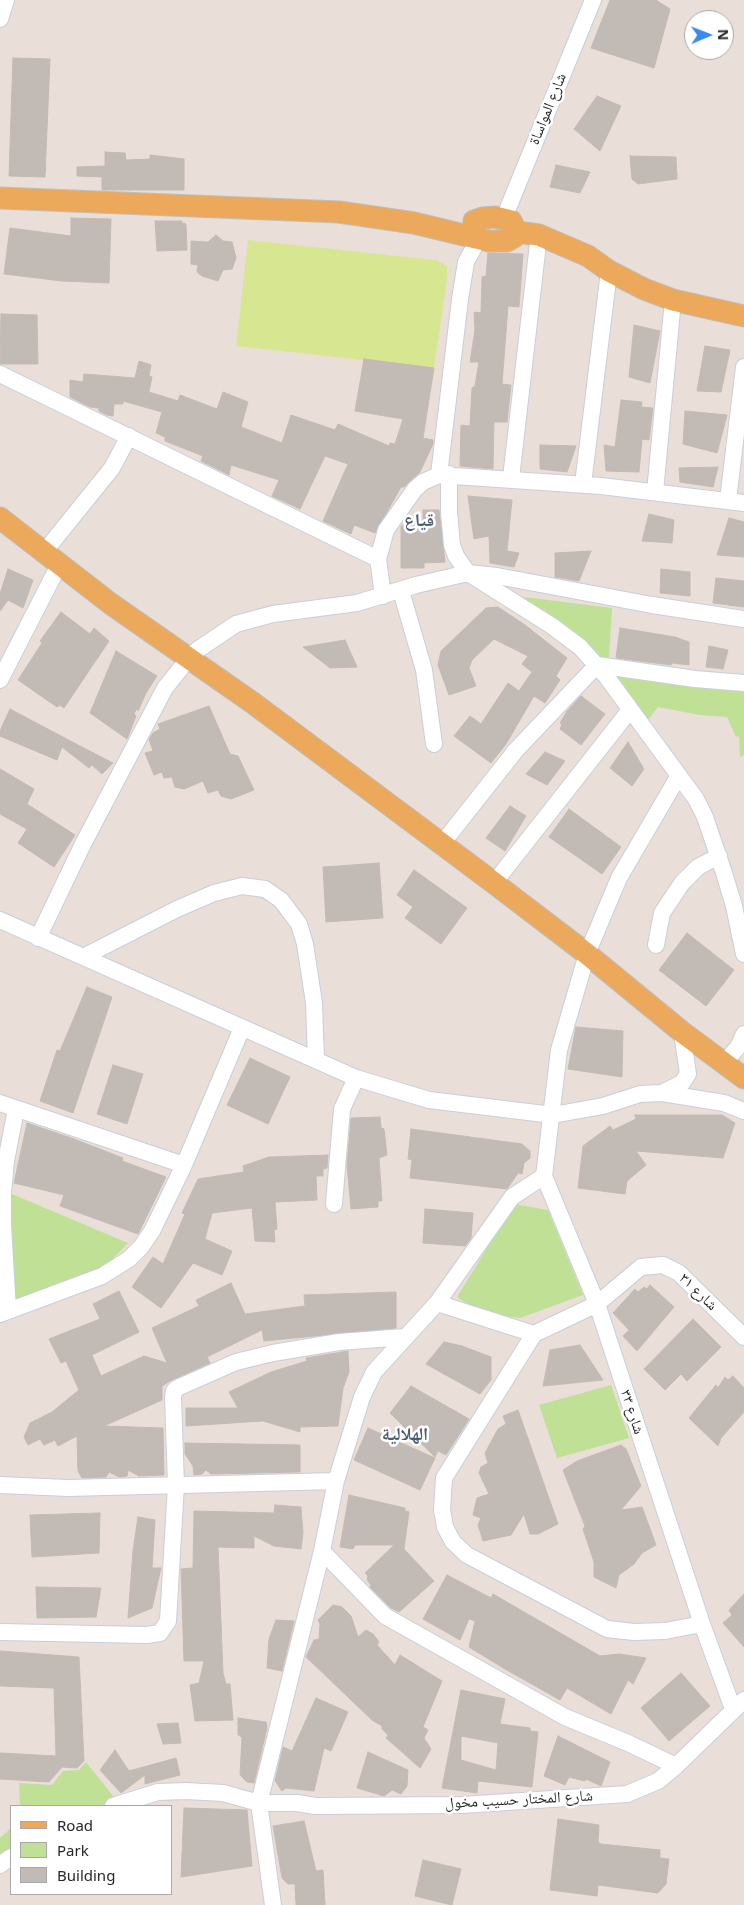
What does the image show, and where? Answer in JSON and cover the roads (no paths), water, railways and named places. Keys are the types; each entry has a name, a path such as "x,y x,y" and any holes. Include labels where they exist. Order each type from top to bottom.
{"main road":[{"path":"0,198 339,212 475,233 507,241 511,226 539,235 588,256 644,289 673,300 744,316"},
{"path":"0,518 111,604 277,720 441,845 494,882 588,954 682,1032 739,1057"}],"street":[{"path":"0,19 6,0"},
{"name":"شارع المواساة","path":"511,226 593,0"},
{"path":"475,233 466,262 460,299 444,474 452,545 456,556 468,573 552,626 580,647 597,665 630,710 700,807 734,906 744,954"},
{"path":"511,478 539,235"},
{"path":"583,484 609,270"},
{"path":"655,492 673,300"},
{"path":"383,596 378,559 386,530 406,500 423,482 444,474 583,484 736,502 744,367"},
{"path":"0,374 378,559"},
{"path":"0,680 52,557 112,468 129,436"},
{"path":"38,938 141,730 174,674 188,657 218,634 250,618 357,603 468,573 497,576 652,605 744,619"},
{"path":"401,591 424,670 434,744"},
{"path":"597,665 744,684"},
{"path":"441,845 516,750 597,665"},
{"path":"494,882 630,710"},
{"name":"شارع ٣٣","path":"678,777 619,878 588,954 559,1050 544,1176 597,1304 702,1624 739,1704"},
{"path":"656,945 662,913 682,883 698,867 718,856"},
{"path":"83,957 177,909 214,893 242,886 265,889 274,893 290,910 299,924 314,1003 316,1059"},
{"path":"0,920 356,1078 429,1100 552,1115 603,1106 640,1094 662,1093 724,1102 744,1111"},
{"path":"16,1109 6,1161 3,1192 4,1312 102,1276 129,1259 152,1231 184,1165 242,1028"},
{"path":"662,1093 682,1083 688,1074 682,1032"},
{"path":"334,1204 342,1109 356,1078"},
{"path":"0,1104 184,1165"},
{"path":"273,1905 259,1803 322,1551 336,1481 362,1397 374,1372 405,1336 438,1303 512,1197 544,1176"},
{"name":"شارع ٣١","path":"534,1334 597,1304 641,1267 663,1265 679,1273 744,1337"},
{"path":"438,1303 534,1334 444,1478 442,1510 446,1527 453,1542 467,1555 607,1629 634,1632 665,1631 702,1624"},
{"path":"0,1632 147,1635 160,1633 168,1621 176,1485 173,1397 177,1388 236,1362 273,1353 347,1341 405,1336"},
{"path":"0,1484 68,1488 336,1481"},
{"path":"322,1551 385,1616 564,1717 628,1743 676,1766"},
{"name":"شارع المختار حسيب مخول","path":"116,1805 158,1792 186,1791 223,1793 259,1803 297,1803 315,1806 462,1805 627,1794 658,1781 676,1766 739,1704"}],"district":[{"name":"قياع","path":"419,521"},
{"name":"الهلالية","path":"405,1435"}]}
